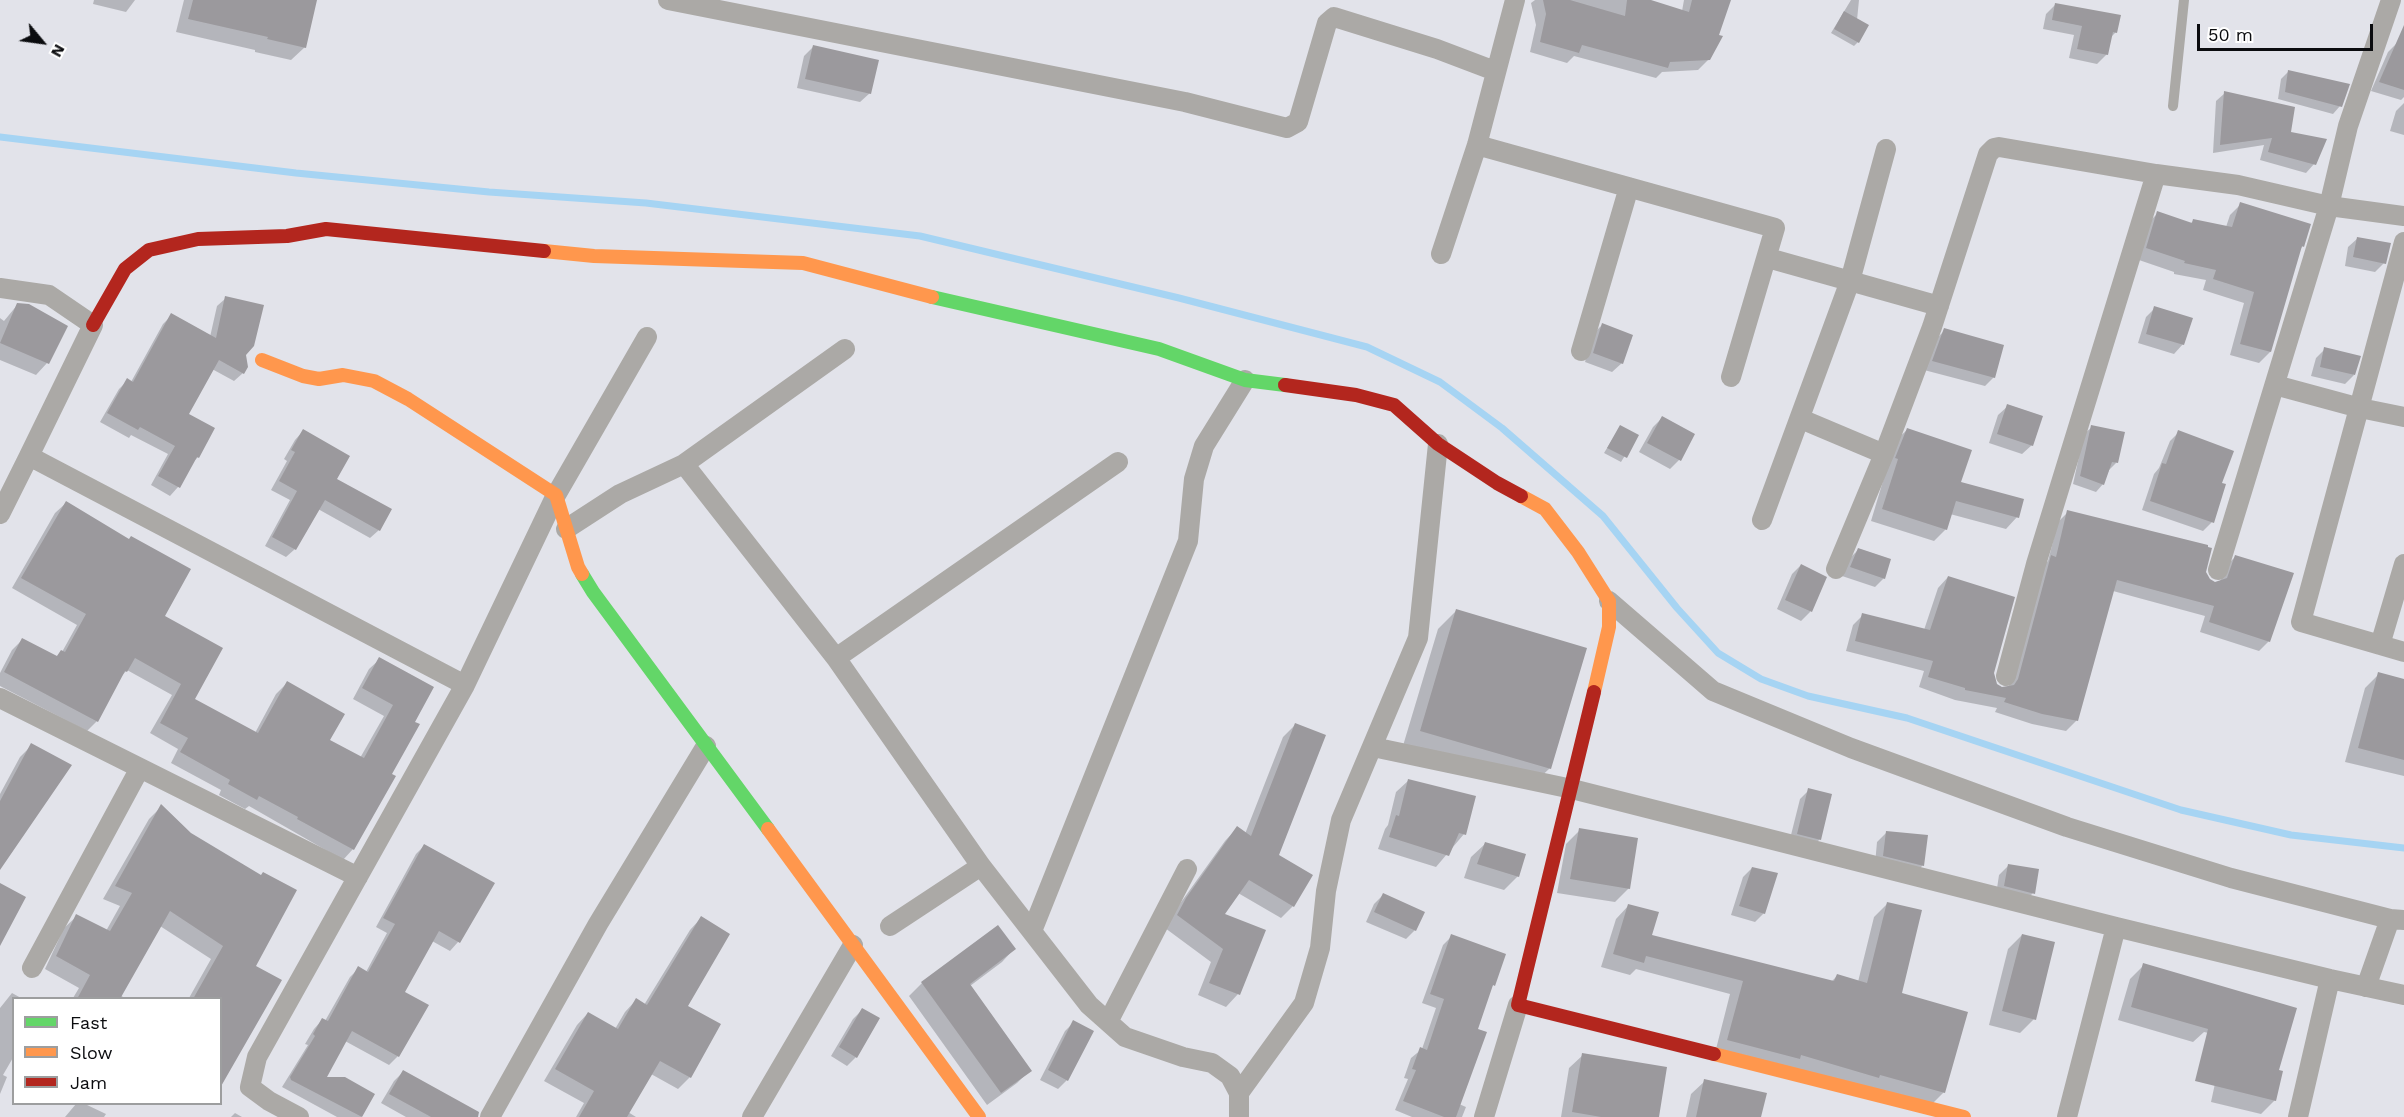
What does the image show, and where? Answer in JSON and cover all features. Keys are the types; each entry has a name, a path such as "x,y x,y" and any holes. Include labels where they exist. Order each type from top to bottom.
{"street":[{"path":"668,0 1185,102 1287,128 1298,122 1327,23 1334,17 1437,49 1495,71"},
{"path":"1441,254 1477,145 1515,0"},
{"path":"2218,570 2329,206 2348,126 2391,0"},
{"path":"1477,145 1775,228 1731,377"},
{"path":"1836,568 1884,454 1939,306 1988,154 1994,148 2238,185 2329,206 2404,216"},
{"path":"1762,520 1850,281 1886,149"},
{"path":"2006,676 2036,564 2156,174"},
{"path":"1581,351 1629,187"},
{"path":"0,514 93,325 125,269 149,250 198,239 287,236 326,229 594,256 803,263 959,304 1031,318 1158,349 1245,380 1356,395 1394,405 1438,444 1497,483 1545,509 1578,552 1609,601 1713,692 1840,744 2067,827 2231,878 2397,919 2366,987"},
{"path":"2404,242 2301,622 2404,652"},
{"path":"1768,258 1939,306"},
{"path":"0,288 50,295 93,325"},
{"path":"299,1117 269,1101 250,1087 257,1057 465,686 556,495 647,337"},
{"path":"566,530 620,494 684,464 845,349"},
{"path":"262,360 303,376 319,379 343,375 374,381 408,399 556,495 578,567 593,592 979,1117"},
{"path":"1032,931 1188,541 1194,479 1204,446 1245,380"},
{"path":"2275,385 2360,408 2404,417"},
{"path":"1801,419 1884,454"},
{"path":"1239,1093 1304,1003 1320,948 1326,891 1341,820 1418,638 1438,444"},
{"path":"29,456 465,686"},
{"path":"836,658 1118,462"},
{"path":"684,464 836,658 981,866 1089,1005 1125,1037 1183,1057 1212,1063 1230,1076 1239,1093 1239,1117"},
{"path":"2380,645 2404,564"},
{"path":"1484,1117 1518,1005 1572,789 1609,627 1609,601"},
{"path":"0,698 358,877"},
{"path":"490,1117 598,924 706,746"},
{"path":"1373,747 1572,789 2116,927 2404,995"},
{"path":"32,968 140,768"},
{"path":"890,926 981,866"},
{"path":"1108,1022 1186,869"},
{"path":"2067,1117 2116,927"},
{"path":"752,1117 853,945"},
{"path":"2298,1117 2330,979"},
{"path":"1518,1005 1964,1117"}],"lane":[{"path":"2173,106 2184,0"}],"building":[{"path":"193,0 317,0 306,48 188,19"},
{"path":"1543,0 1570,0 1625,16 1627,0 1651,0 1689,12 1692,0 1731,0 1719,35 1723,36 1710,60 1670,62 1668,68 1582,45 1579,53 1540,42 1546,14"},
{"path":"2055,3 2121,15 2117,33 2113,32 2108,55 2077,49 2082,26 2052,20"},
{"path":"1844,11 1869,25 1859,43 1834,29"},
{"path":"2404,25 2404,90 2379,82"},
{"path":"813,45 879,60 871,94 805,79"},
{"path":"2288,70 2350,84 2342,107 2285,92"},
{"path":"2224,91 2295,107 2291,132 2327,139 2316,165 2268,152 2272,138 2220,145"},
{"path":"2240,202 2311,224 2304,247 2302,246 2271,352 2240,344 2254,292 2213,279 2216,270 2184,263 2185,261 2146,248 2157,211 2192,223 2193,219 2232,227"},
{"path":"2357,237 2391,243 2386,264 2353,257"},
{"path":"225,296 264,305 254,346 246,355 248,367 244,374 219,360 189,414 215,428 180,488 158,476 175,446 140,427 138,430 107,413 127,378 133,382 171,313 216,338"},
{"path":"17,303 29,304 68,326 49,364 0,343"},
{"path":"2154,306 2193,318 2184,345 2146,334"},
{"path":"1602,323 1633,335 1623,364 1593,353"},
{"path":"1944,328 2004,345 1995,378 1932,361"},
{"path":"2324,347 2361,356 2355,375 2320,367"},
{"path":"2007,404 2043,416 2033,446 1997,434"},
{"path":"1662,416 1695,434 1681,461 1647,443"},
{"path":"1620,425 1639,435 1627,458 1607,448"},
{"path":"2091,425 2125,432 2118,463 2112,462 2104,485 2080,476"},
{"path":"1907,428 1972,450 1961,482 2024,499 2019,518 1956,501 1947,530 1882,509 1898,459 1895,458"},
{"path":"303,429 350,456 337,479 392,509 380,531 325,500 296,550 272,537 297,491 279,481 295,452 291,450"},
{"path":"2178,430 2234,451 2222,483 2226,484 2214,523 2150,501 2162,463 2166,464"},
{"path":"66,501 129,539 131,536 191,569 165,616 223,648 195,699 258,733 287,681 345,714 330,740 364,758 393,705 362,688 379,657 434,687 415,722 420,724 392,774 396,776 354,850 259,796 257,800 228,784 230,780 180,752 188,738 160,723 181,684 135,658 127,672 125,671 98,722 4,672 22,638 57,656 61,650 65,652 86,614 21,578"},
{"path":"2067,510 2208,545 2212,548 2206,572 2215,582 2227,578 2235,555 2294,573 2270,642 2209,622 2214,606 2117,580 2078,721 2042,714 2004,702 2006,698 1965,690 1965,688 1928,677 1933,661 1855,641 1862,613 1930,630 1948,576 2015,597 1994,673 1997,684 2002,687 2014,685 2018,679 2051,555 2056,557"},
{"path":"1858,548 1891,559 1885,579 1850,567"},
{"path":"1801,564 1827,577 1812,612 1785,600"},
{"path":"1456,609 1587,648 1551,769 1420,731"},
{"path":"2378,672 2404,679 2404,760 2358,748"},
{"path":"1295,723 1326,735 1279,855 1313,875 1294,907 1249,880 1225,914 1266,930 1240,995 1209,983 1223,949 1177,915 1186,898 1237,826 1251,836"},
{"path":"31,743 72,765 0,870 0,801"},
{"path":"1408,779 1476,796 1466,835 1459,833 1449,856 1389,837 1396,815 1399,816"},
{"path":"1808,788 1832,794 1821,840 1797,834"},
{"path":"161,804 191,833 261,875 263,872 297,890 256,966 282,980 222,1085 222,997 194,997 223,946 170,911 121,997 78,997 90,975 56,956 76,914 110,931 132,893 115,886"},
{"path":"1579,828 1638,838 1630,889 1570,879"},
{"path":"1886,831 1928,835 1924,866 1883,856"},
{"path":"1485,842 1526,854 1519,877 1477,864"},
{"path":"424,844 495,883 460,943 439,931 405,992 429,1005 399,1057 352,1031 327,1077 345,1077 375,1094 362,1117 291,1080 290,1077 315,1036 313,1034 322,1018 328,1021 358,966 368,972 395,924 383,918"},
{"path":"2008,864 2039,869 2035,894 2004,886"},
{"path":"1752,867 1778,873 1765,914 1739,906"},
{"path":"0,883 26,897 0,946"},
{"path":"1383,893 1425,912 1416,931 1374,912"},
{"path":"1887,902 1922,910 1902,993 1968,1012 1945,1093 1880,1075 1879,1078 1801,1055 1800,1059 1727,1040 1743,981 1646,956 1644,963 1613,954 1628,904 1659,912 1652,935 1834,981 1837,974 1867,983"},
{"path":"701,916 730,934 688,1006 721,1024 691,1078 660,1061 627,1117 579,1117 594,1091 555,1069 588,1012 618,1029 636,998 647,1005"},
{"path":"998,925 1016,949 970,984 1032,1071 1001,1093 921,982"},
{"path":"1451,934 1506,954 1478,1029 1487,1032 1456,1117 1444,1117 1403,1101 1416,1070 1412,1069 1420,1047 1427,1050 1444,999 1430,994"},
{"path":"2022,934 2055,942 2036,1020 2002,1011"},
{"path":"2143,963 2297,1008 2279,1070 2283,1071 2276,1101 2195,1081 2208,1029 2131,1007"},
{"path":"862,1008 880,1018 857,1058 839,1047"},
{"path":"1073,1020 1094,1031 1068,1081 1048,1070"},
{"path":"1582,1053 1667,1067 1659,1117 1601,1117 1572,1112"},
{"path":"403,1070 479,1112 478,1117 431,1117 389,1094"},
{"path":"1704,1079 1767,1093 1761,1117 1696,1117"}],"waterway":[{"path":"0,137 296,173 489,192 646,203 920,236 1179,298 1367,347 1440,382 1502,428 1603,516 1677,608 1718,653 1761,679 1808,696 1907,718 2181,810 2291,835 2404,848"}],"traffic: fast":[{"path":"932,297 1159,349 1245,380 1285,385"},
{"path":"582,574 768,829"}],"traffic: slow":[{"path":"544,251 594,256 803,263 932,297"},
{"path":"262,360 303,376 319,379 343,375 374,381 408,399 556,495 582,574"},
{"path":"1521,496 1545,509 1578,552 1609,601 1609,627 1594,692"},
{"path":"768,829 979,1117"},
{"path":"1714,1054 1964,1117"}],"traffic: jam":[{"path":"93,325 125,269 149,250 198,239 287,236 326,229 544,251"},
{"path":"1285,385 1356,395 1394,405 1438,444 1521,496"},
{"path":"1594,692 1518,1005 1714,1054"}]}
